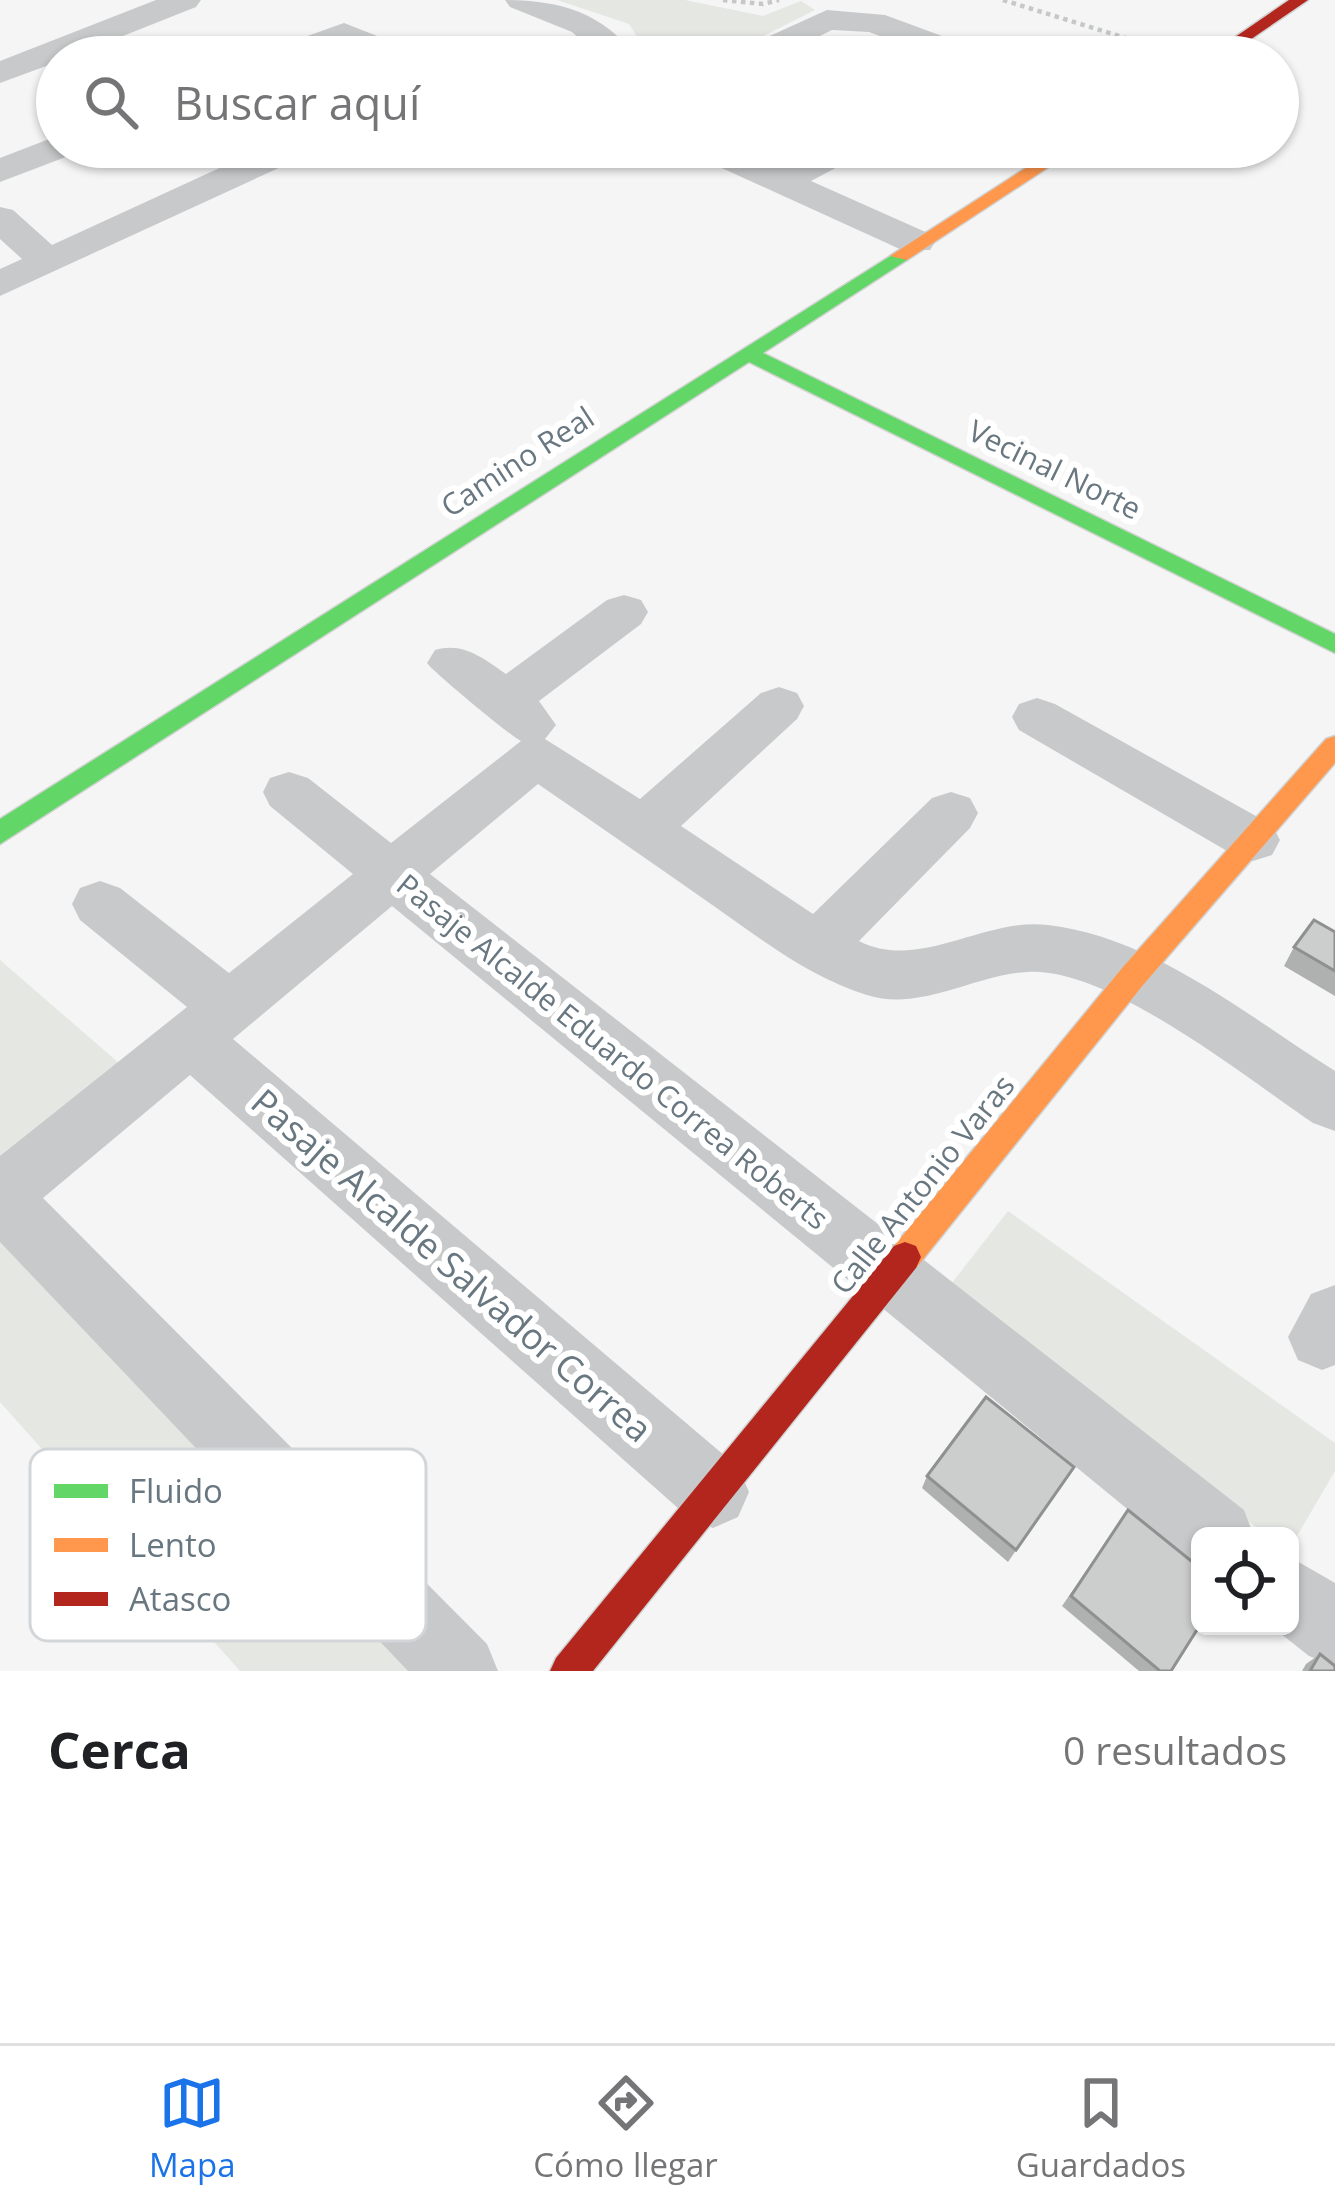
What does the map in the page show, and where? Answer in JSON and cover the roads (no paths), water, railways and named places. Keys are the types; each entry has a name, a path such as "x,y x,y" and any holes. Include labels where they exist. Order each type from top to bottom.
{"main road":[{"path":"1246,36 1300,0"},
{"name":"Camino Real","path":"0,833 1036,168"},
{"name":"Vecinal Norte","path":"746,353 1335,644"},
{"name":"Calle Antonio Varas","path":"569,1671 1133,976 1335,746"}],"street":[{"path":"125,36 184,0"},
{"path":"521,0 584,26 595,36"},
{"path":"794,36 827,20 873,22 911,36"},
{"path":"0,73 36,63"},
{"path":"0,171 36,156"},
{"path":"0,284 249,168"},
{"path":"754,168 916,242"},
{"path":"784,181 808,168"},
{"path":"0,218 47,262"},
{"path":"507,699 624,612"},
{"path":"452,663 507,699 534,730 536,756"},
{"path":"644,828 779,706"},
{"path":"1036,717 1252,840"},
{"path":"536,756 817,947 884,975 982,955 1048,948 1133,976 1335,1104"},
{"path":"245,1449 0,1197 536,756"},
{"name":"Pasaje Alcalde Eduardo Correa Roberts","path":"289,792 1207,1527"},
{"path":"817,947 951,813"},
{"name":"Pasaje Alcalde Salvador Correa","path":"100,904 210,1023 713,1492"},
{"path":"1299,1601 1335,1630"},
{"path":"426,1636 460,1671"}]}
